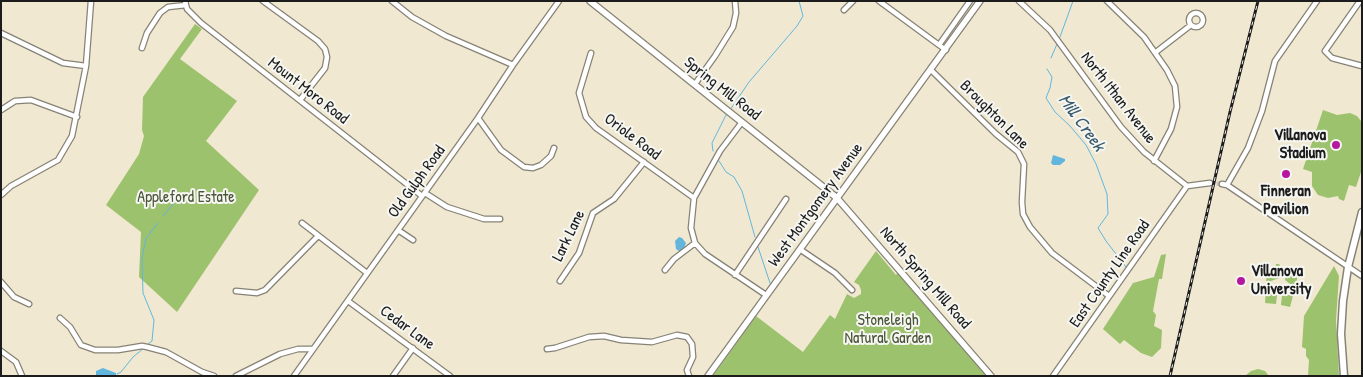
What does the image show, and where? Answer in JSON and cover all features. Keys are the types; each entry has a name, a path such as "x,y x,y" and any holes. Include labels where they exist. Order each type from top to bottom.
{"highway":[{"path":"1344,376 1341,334 1343,302 1348,267 1362,212"}],"main road":[{"name":"Spring Mill Road","path":"590,1 837,198"},
{"name":"West Montgomery Avenue","path":"708,376 980,1"},
{"name":"North Spring Mill Road","path":"837,198 991,376"}],"street":[{"path":"1,195 11,186 58,160 72,136 86,66 91,1"},
{"path":"263,1 318,41 325,49 327,57 325,68 300,100"},
{"path":"392,1 412,18 446,36 513,65"},
{"name":"Old Gulph Road","path":"294,376 559,1"},
{"path":"694,84 715,56 734,25 735,1"},
{"path":"844,10 853,1"},
{"path":"879,1 946,50"},
{"path":"939,45 970,1"},
{"name":"North Ithan Avenue","path":"1020,1 1050,30 1121,127 1154,161 1187,186"},
{"path":"1107,1 1144,37 1156,52 1174,86 1177,107 1171,129 1154,161"},
{"path":"1317,1 1276,61 1262,111 1248,148 1224,184 1362,276"},
{"path":"1360,1 1325,51 1332,58 1361,64"},
{"path":"142,48 147,33 160,13 168,7 185,3"},
{"name":"Mount Moro Road","path":"185,3 187,9 201,23 423,194 447,207 484,219 500,219"},
{"path":"1156,52 1191,25"},
{"path":"1,33 63,63 86,66"},
{"name":"Oriole Road","path":"590,53 579,93 586,117 596,128 694,198"},
{"name":"Broughton Lane","path":"931,70 996,134 1018,152 1024,164 1023,214 1030,227 1052,253 1109,296"},
{"path":"1,110 15,102 31,100 77,117"},
{"path":"478,118 501,150 524,167 533,168 541,166 551,156 554,148"},
{"path":"742,122 720,151 694,198 691,228 695,243 705,254 766,295"},
{"name":"Lark Lane","path":"560,281 578,253 593,213 614,199 644,162"},
{"path":"1187,186 1210,184"},
{"name":"East County Line Road","path":"1053,376 1187,186"},
{"path":"736,275 786,199"},
{"path":"302,223 367,274"},
{"path":"398,230 413,240"},
{"path":"236,291 257,293 266,290 318,236"},
{"path":"665,270 674,259 695,243"},
{"path":"801,250 835,273 852,290"},
{"path":"1,282 14,296 30,304"},
{"name":"Cedar Lane","path":"348,300 450,376"},
{"path":"60,318 70,327 81,345 95,350 146,347 166,352 202,372 214,376"},
{"path":"547,349 589,337 604,336 621,340 652,342 677,335 687,337 692,344 693,357 687,370 689,376"},
{"path":"393,376 413,348"},
{"path":"236,376 280,354 298,349 313,349"},
{"path":"1,351 16,362 22,376"}],"green space":[{"name":"Appleford Estate","path":"195,24 202,29 180,59 237,101 206,141 259,190 177,312 139,277 141,232 106,205 139,154 144,136 142,130 143,97"},
{"name":"Villanova Stadium","path":"1323,110 1337,115 1350,113 1357,116 1362,122 1362,169 1356,187 1349,185 1344,201 1339,199 1338,196 1328,198 1318,195 1312,186 1312,172 1303,169"},
{"name":"Stoneleigh Natural Garden","path":"876,251 896,275 898,272 988,376 713,376 756,316 803,352 830,315 835,319 847,294 854,298 861,294 859,285 854,282"},
{"path":"1166,254 1162,279 1159,279 1153,311 1156,315 1154,326 1162,330 1161,348 1152,357 1141,353 1124,340 1120,344 1103,329 1133,283 1154,277 1161,255"},
{"path":"1276,264 1280,266 1279,278 1271,281 1270,285 1266,285 1267,269 1275,270"},
{"path":"1334,266 1339,276 1336,320 1339,376 1308,376 1309,360 1306,356 1306,349 1302,347 1304,316"},
{"path":"1286,269 1298,274 1295,290 1290,288 1291,284 1285,280"},
{"path":"1266,287 1270,287 1270,292 1277,295 1276,304 1265,303"},
{"path":"1290,291 1294,292 1290,307 1281,305 1282,296 1289,295"},
{"path":"1258,369 1265,371 1269,376 1245,376 1251,371"}],"water":[{"path":"1053,155 1065,159 1065,161 1060,165 1053,165 1051,163"},
{"path":"679,237 686,243 683,251 676,249 675,241"},
{"path":"103,368 116,373 116,375 96,376 96,371"}],"waterway":[{"path":"730,110 749,82 797,26 803,16 799,1"},
{"name":"Mill Creek","path":"1060,37 1073,1"},
{"name":"Mill Creek","path":"1051,58 1057,44"},
{"name":"Mill Creek","path":"1047,69 1052,77 1046,98 1055,112 1086,145 1096,164 1107,194 1108,214 1098,228 1126,267"},
{"path":"713,151 712,143 727,113"},
{"path":"719,161 726,172 734,177 742,191 755,237"},
{"path":"163,216 174,203"},
{"path":"147,345 152,341 154,320 143,293 142,258 146,238 158,223"},
{"path":"758,247 770,283"},
{"path":"117,374 144,348"}],"tunnel":[{"path":"1210,183 1222,184"}],"railway":[{"path":"1170,376 1230,112 1258,1"}],"place":[{"name":"Villanova Stadium","path":"1336,145"},
{"name":"Finneran Pavilion","path":"1286,174"},
{"name":"Villanova University","path":"1241,281"}]}
